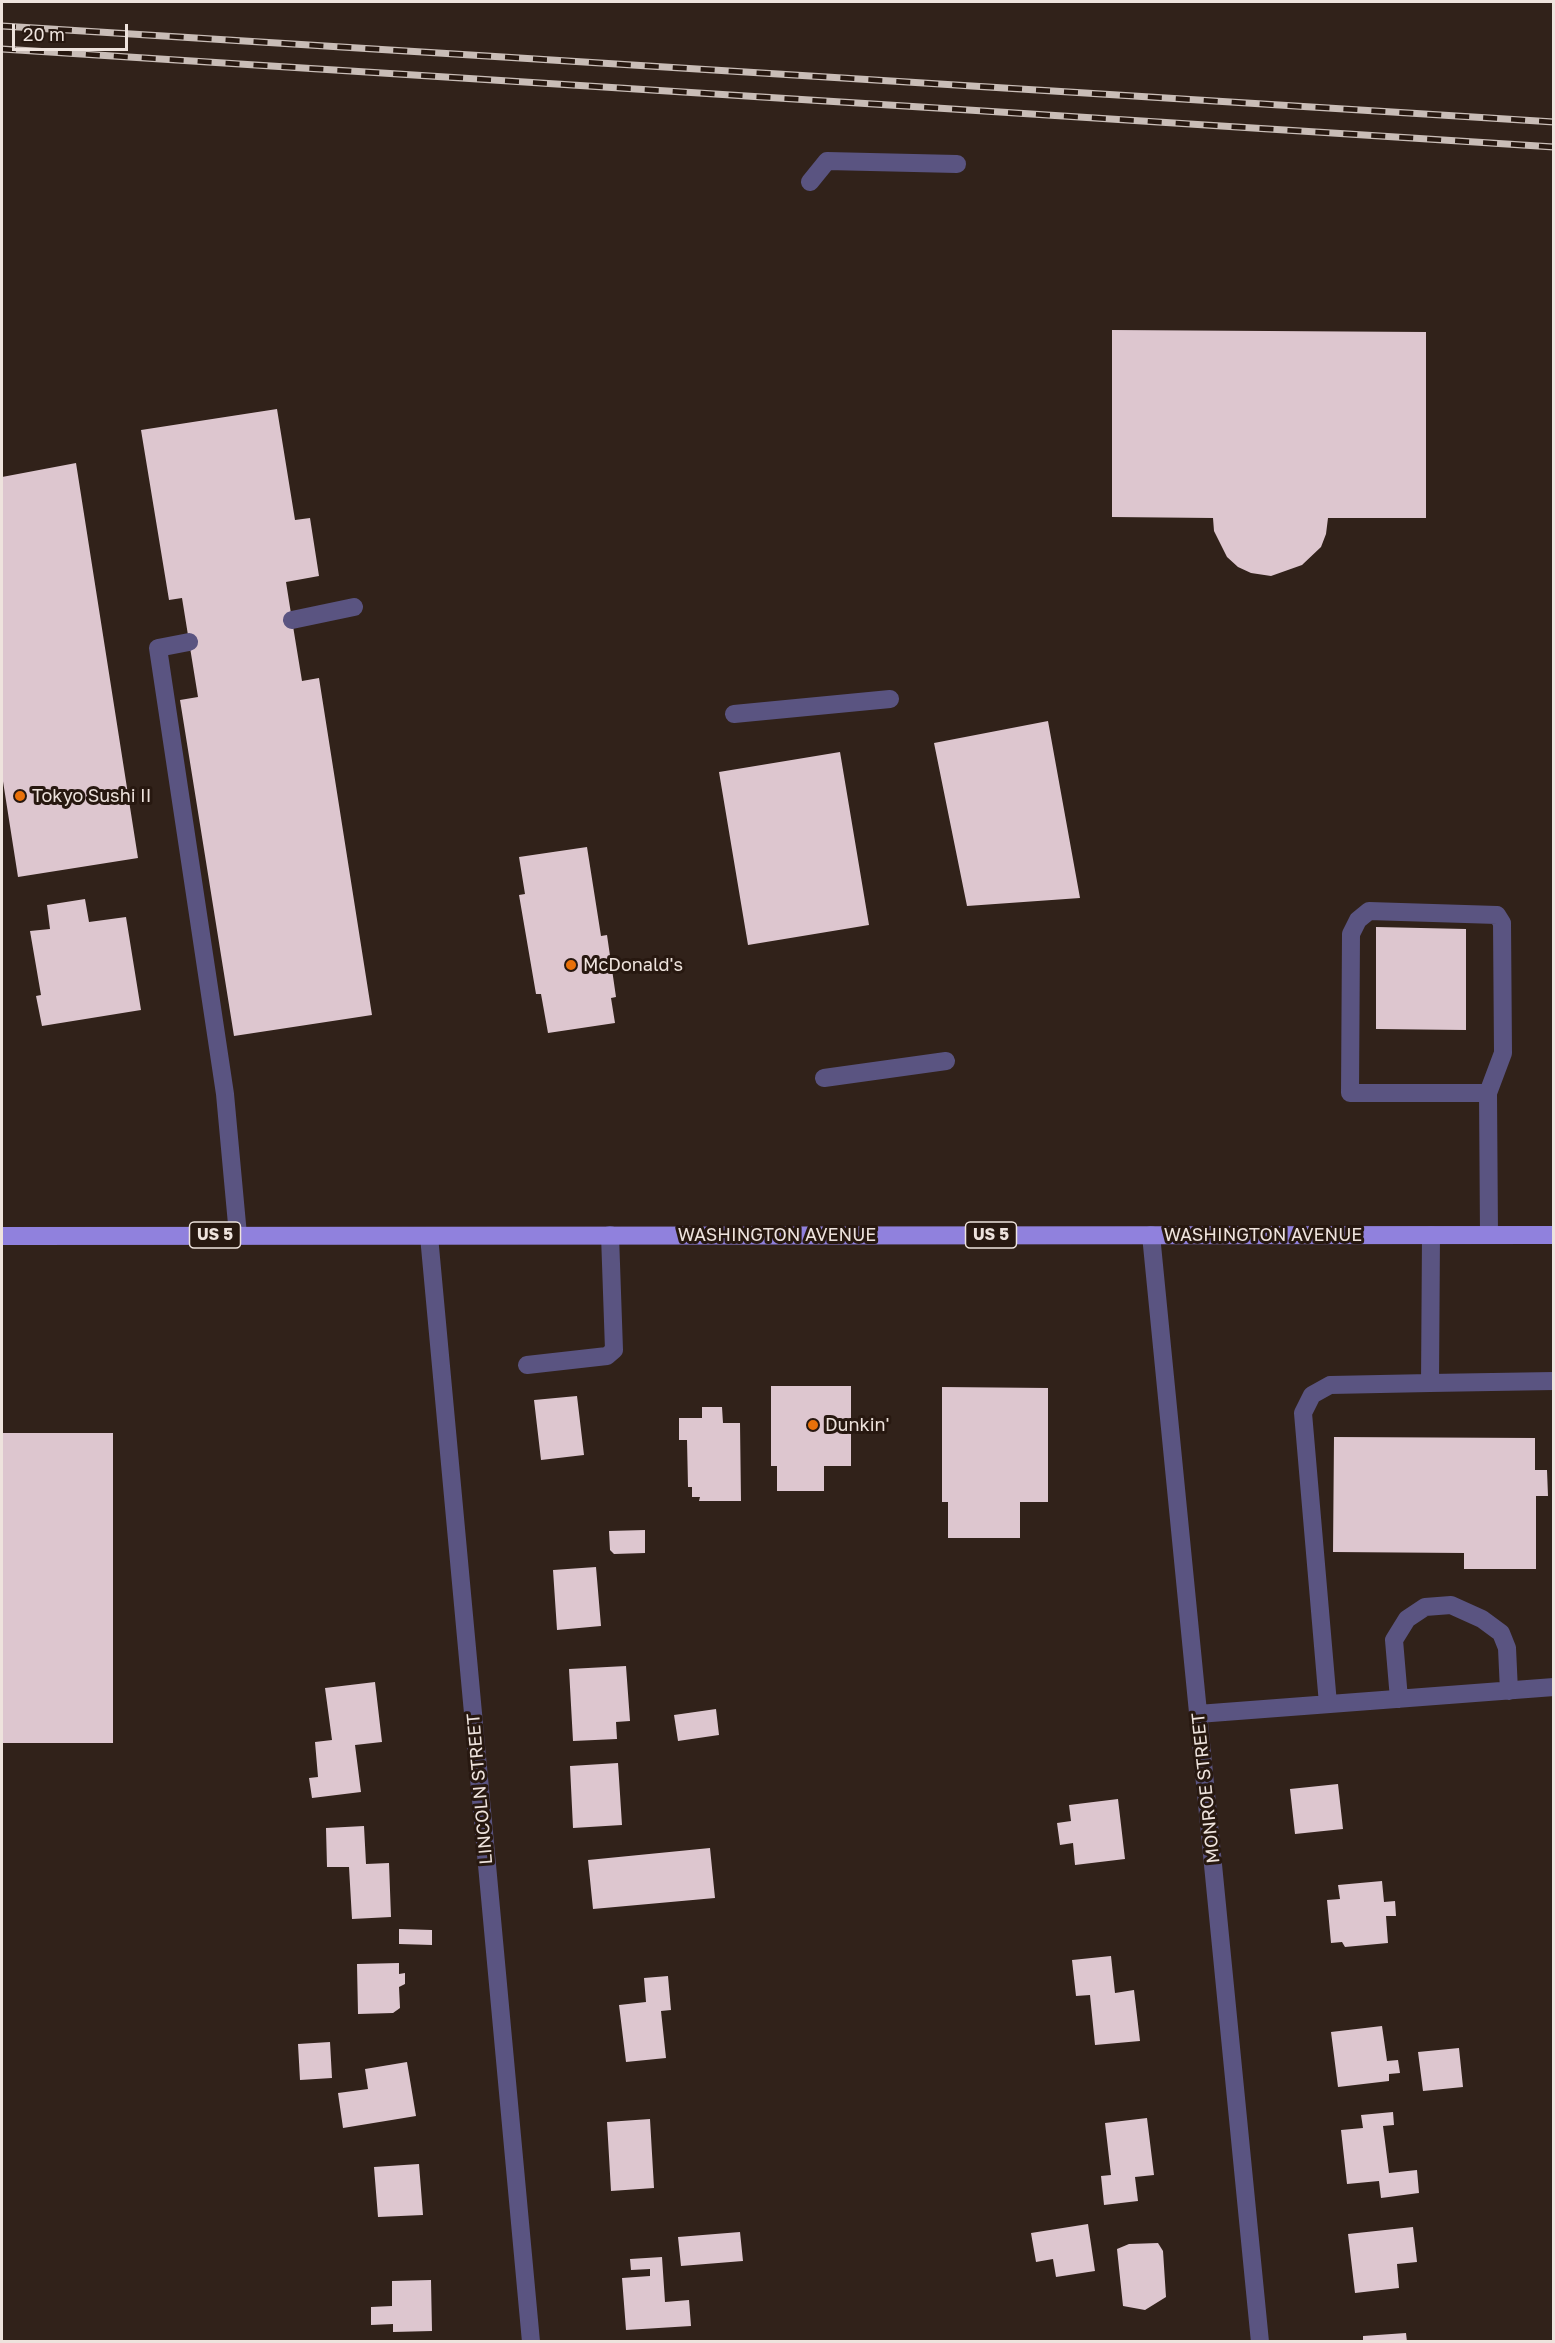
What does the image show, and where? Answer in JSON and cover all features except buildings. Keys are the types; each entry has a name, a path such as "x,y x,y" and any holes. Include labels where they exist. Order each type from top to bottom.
{"main road":[{"name":"WASHINGTON AVENUE","path":"2,1236 1554,1235"}],"street":[{"path":"810,182 827,161 957,164"},
{"path":"292,620 354,607"},
{"path":"189,642 158,648 225,1094 238,1235"},
{"path":"734,714 890,699"},
{"path":"1488,1093 1350,1093 1351,934 1358,920 1369,911 1497,915 1502,923 1503,1053 1488,1093 1489,1235"},
{"path":"824,1078 946,1061"},
{"path":"527,1365 607,1356 614,1350 610,1235"},
{"name":"MONROE STREET","path":"1151,1235 1260,2342"},
{"path":"1430,1383 1431,1235"},
{"name":"LINCOLN STREET","path":"429,1236 531,2342"},
{"path":"1328,1704 1303,1413 1312,1395 1330,1385 1554,1382"},
{"path":"1399,1699 1394,1640 1407,1619 1425,1607 1451,1605 1482,1619 1501,1633 1507,1648 1509,1691"},
{"path":"1198,1714 1554,1687"}],"railway":[{"path":"2,26 1554,122"},
{"path":"2,49 1554,147"}],"place":[{"name":"Tokyo Sushi II","path":"20,796"},
{"name":"McDonald's","path":"571,965"},
{"name":"Dunkin'","path":"813,1425"}]}
